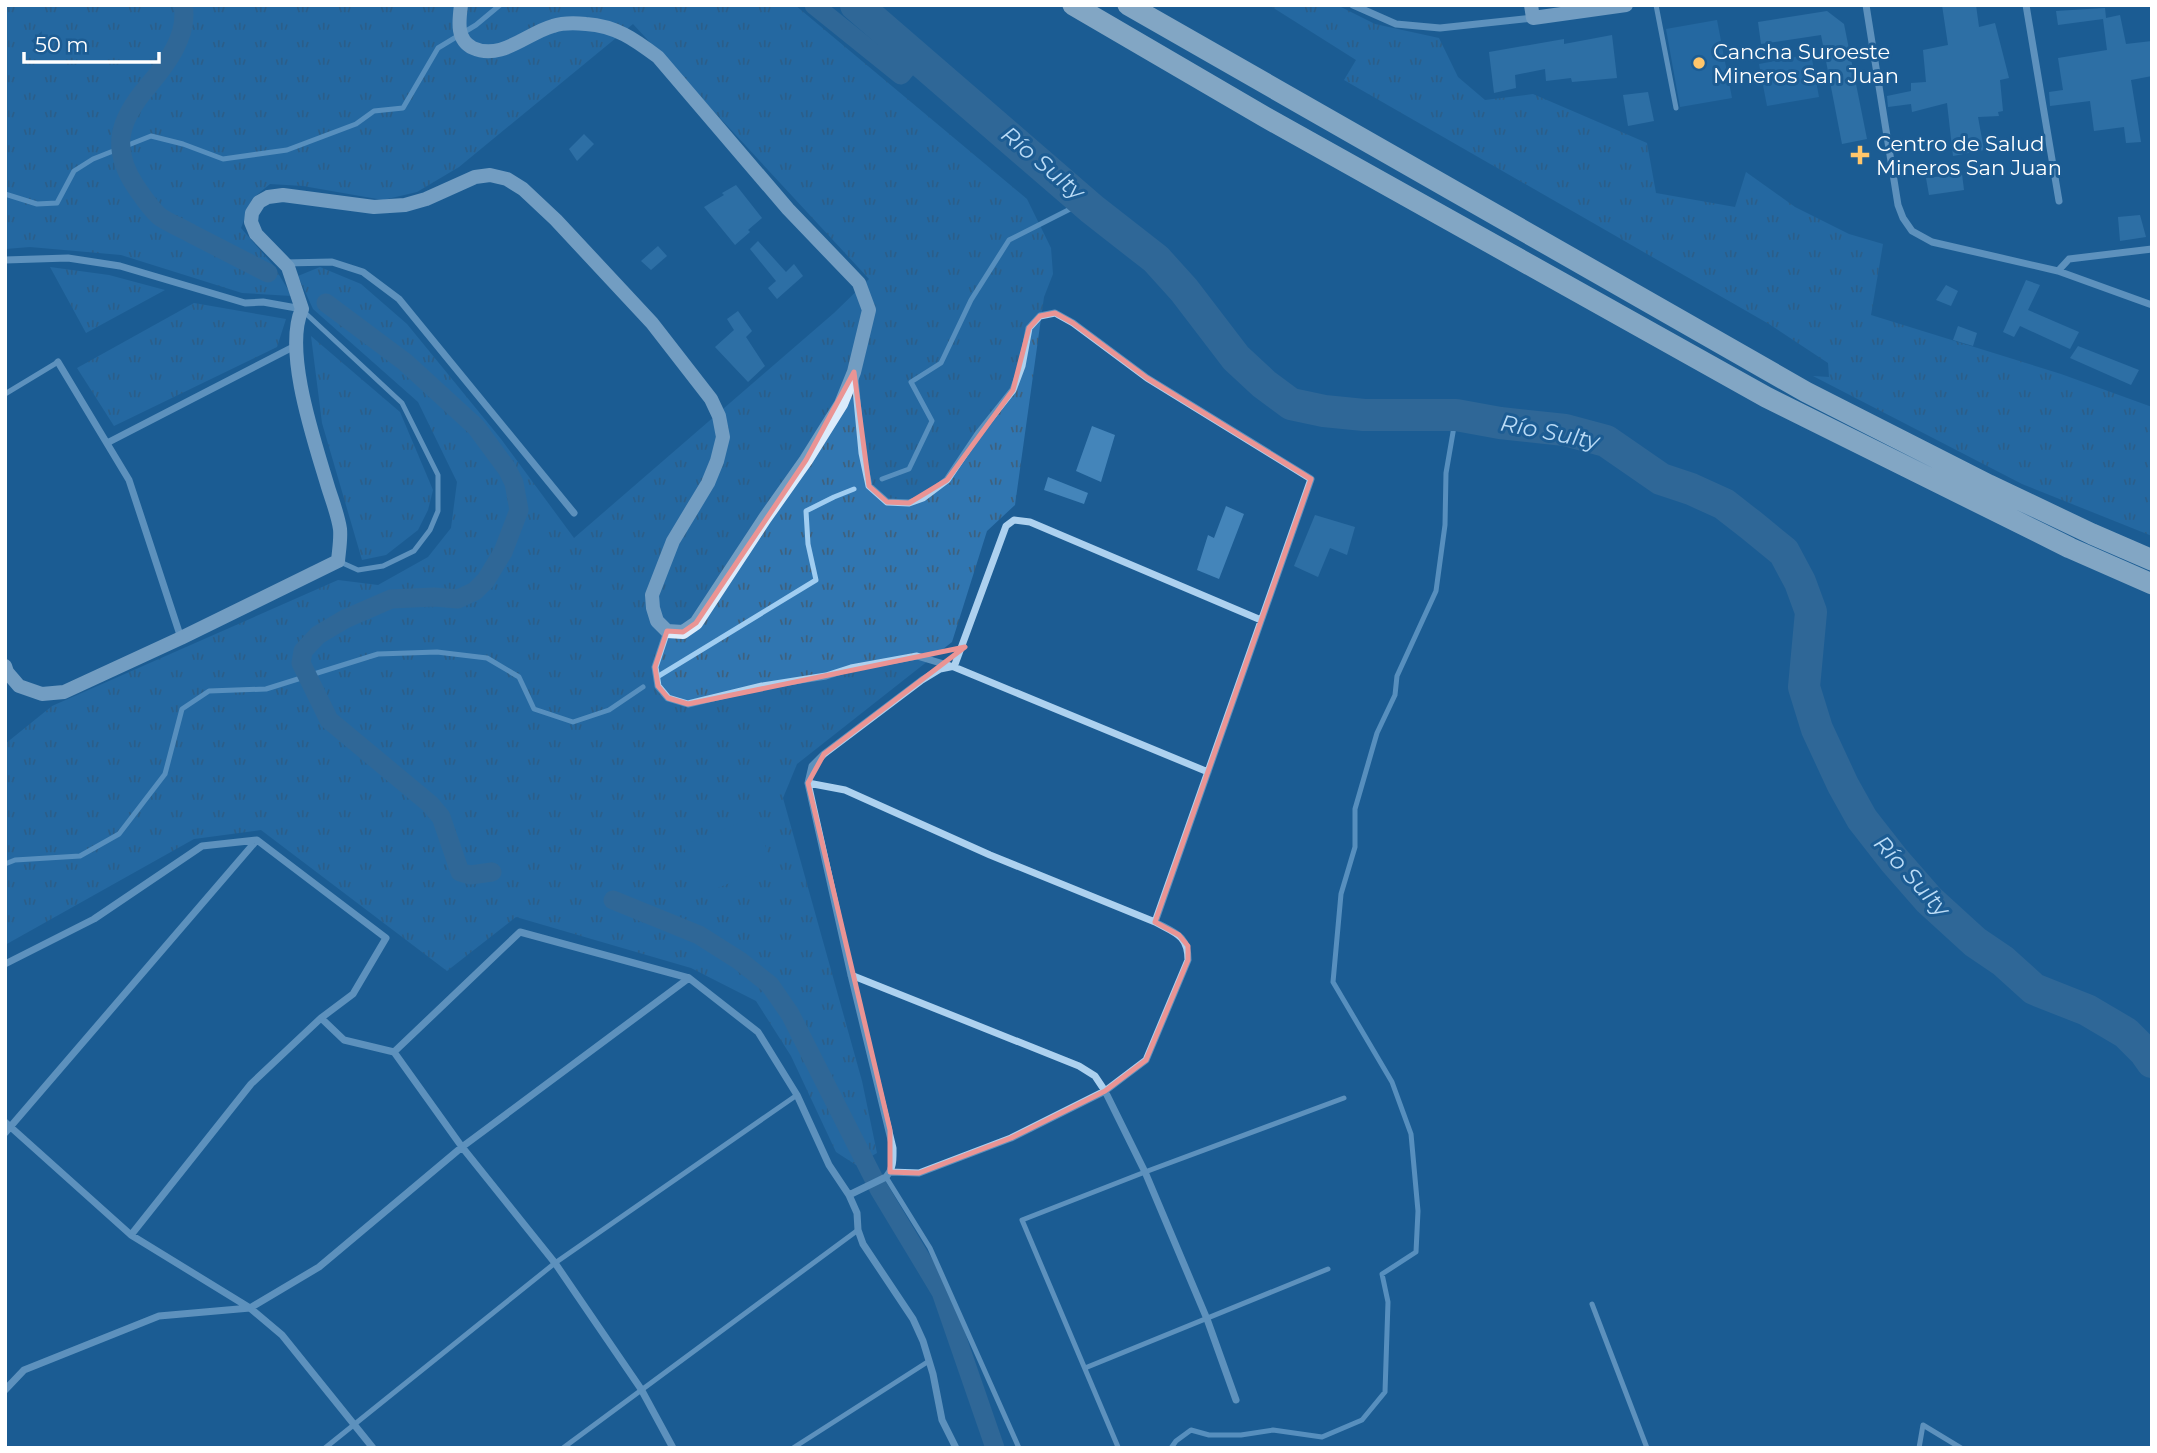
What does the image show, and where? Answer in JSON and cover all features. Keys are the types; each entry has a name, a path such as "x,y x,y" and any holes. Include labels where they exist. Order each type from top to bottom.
{"highway":[{"path":"1073,5 1265,117 1766,397 2070,548 2152,584"},
{"path":"1128,5 1806,392 1989,485 2152,560"}],"street":[{"path":"6,672 19,685 42,694 64,692 338,561 340,528 318,456 302,391 295,346 298,317 302,309 285,263 256,234 251,222 252,213 259,202 268,197 283,195 374,207 405,205 426,199 475,177 490,175 507,179 523,189 556,220 652,323 711,400 719,415 723,437 717,461 708,483 673,541 652,595 657,621 667,631 683,632 696,623 841,404 854,372 869,310 859,283 788,209 658,57 632,37 608,27 584,23 555,25 503,49 486,52 471,47 462,40 459,26 461,5"},
{"path":"1353,5 1396,24 1440,28 1532,12 1626,5"},
{"path":"1371,5 1372,14"},
{"path":"1866,5 1898,205 1912,231 1932,242 2058,271 2152,304"},
{"path":"2026,5 2059,201"},
{"path":"2058,271 2069,259 2152,249"},
{"path":"5,260 68,258 120,266 245,303 263,302 302,309"},
{"path":"285,263 332,262 363,272 400,299 574,513"},
{"path":"854,372 862,453 869,486 887,502 909,503 923,499 947,480 978,434 1013,390 1022,366 1029,328 1040,316 1055,313 1073,323 1147,378 1311,479 1155,922"},
{"path":"107,443 295,346"},
{"path":"58,362 129,480 181,638"},
{"path":"954,667 1006,526 1014,520 1030,522 1261,620"},
{"path":"667,631 655,667 658,687 668,698 688,704 762,686 826,676 851,668 917,656 954,667 1208,772"},
{"path":"888,1175 893,1148 890,1130 851,975 808,783 812,766 824,754 922,680 940,669 954,667"},
{"path":"808,783 845,790 990,855 1155,922 1179,935 1188,946 1188,960 1146,1060 1105,1091 1011,1138 919,1173 888,1175 849,1195"},
{"path":"257,840 7,1127 131,1235 250,1308 282,1335 373,1448"},
{"path":"5,964 94,919 202,846 257,840 386,938 353,994 321,1018 251,1084 131,1235"},
{"path":"394,1052 520,932 689,978 758,1032 797,1095 829,1165 849,1195 857,1213 858,1230 863,1244 913,1320 923,1340 943,1420 956,1448"},
{"path":"851,975 1079,1066 1095,1076 1145,1172 1207,1319 1236,1401"},
{"path":"5,1390 24,1370 159,1316 250,1308 318,1267 462,1147 689,978"},
{"path":"321,1018 344,1040 394,1052 462,1147 555,1264 640,1389 673,1448"}],"lane":[{"path":"1656,5 1676,108"},
{"path":"302,309 402,403 438,475 438,511 414,551 383,566 358,570 338,561"},
{"path":"5,394 58,362"},
{"path":"325,1448 555,1264 797,1095"},
{"path":"1118,1447 1022,1220 1344,1098"},
{"path":"888,1175 930,1248 1019,1448"},
{"path":"563,1448 858,1230"},
{"path":"1085,1368 1328,1269"},
{"path":"1592,1304 1647,1448"},
{"path":"793,1448 929,1361"},
{"path":"1919,1448 1923,1425 1961,1448"}],"highlighted area":[{"path":"1055,313 1073,323 1147,378 1311,479 1155,922 1179,935 1188,946 1188,960 1146,1060 1105,1091 1011,1138 919,1173 890,1172 890,1130 808,783 824,754 965,647 688,704 668,698 658,686 655,667 667,631 683,632 696,623 806,460 854,372 869,486 887,502 909,503 947,480 1013,390 1029,328 1040,316"}],"green space":[{"path":"5,5 795,5 1027,199 1051,248 1053,274 1044,297 1015,505 987,531 952,642 797,764 783,798 862,1081 877,1153 856,1165 836,1152 791,1056 756,1001 691,968 516,917 447,971 261,830 194,839 5,945 5,744 52,706 338,580 378,585 428,557 451,528 457,482 418,402 313,309 298,276 320,267 361,284 407,324 501,439 574,538 834,313 869,279 633,24 459,167 417,192 383,200 303,186 270,184 252,199 241,228 273,265 292,296 242,293 121,255 30,247 5,249"},
{"path":"1269,5 1337,5 1375,24 1439,38 1458,77 1485,100 1533,94 1647,143 1656,193 1735,207 1746,172 1795,207 1849,234 1883,244 1871,315 2061,374 2152,407 2152,536 2022,484 1813,376 1829,377 1828,363 1769,324 1344,80 1356,60"},
{"name":"Cancha Suroeste Mineros San Juan","path":"1717,20 1732,98 1680,107 1666,29"},
{"path":"1811,54 1819,97 1767,106 1759,64"},
{"path":"50,267 109,275 165,290 86,333"},
{"path":"194,303 286,319 277,347 114,426 77,368"},
{"path":"311,336 400,412 433,490 428,510 418,530 386,555 362,560 322,423"},
{"path":"754,817 773,866 702,894 683,845"}],"building":[{"path":"1942,5 1976,5 1979,27 1995,23 2009,78 2000,80 2003,111 1998,112 1999,116 1978,117 1984,150 1953,156 1947,103 1912,112 1911,104 1888,107 1887,96 1911,91 1911,83 1926,82 1923,50 1948,45"},
{"path":"2105,8 2106,18 2120,15 2126,44 2152,41 2152,76 2131,80 2141,142 2126,143 2124,127 2094,131 2090,101 2050,106 2049,92 2063,90 2058,58 2107,50 2103,19 2058,25 2056,11"},
{"path":"1827,11 1844,24 1867,139 1842,144 1821,35 1761,44 1758,22"},
{"path":"1612,35 1617,78 1546,81 1545,69 1515,75 1516,88 1494,93 1489,52 1564,39 1564,44"},
{"path":"1648,92 1654,121 1628,126 1623,95"},
{"path":"584,134 594,144 577,161 569,149"},
{"path":"1962,174 1964,190 1929,195 1926,178"},
{"path":"736,185 762,218 735,245 704,207"},
{"path":"2140,215 2146,237 2120,241 2118,217"},
{"path":"758,241 786,272 794,264 803,276 777,299 768,288 776,281 750,249"},
{"path":"658,246 667,256 651,270 641,261"},
{"path":"2026,280 2040,285 2028,310 2079,332 2070,349 2020,326 2014,337 2003,332"},
{"path":"1946,285 1958,291 1951,306 1936,300"},
{"path":"738,311 752,331 746,337 765,366 748,382 715,347 734,330 727,319"},
{"path":"1958,326 1977,333 1973,346 1953,340"},
{"path":"2078,346 2139,370 2131,385 2070,358"},
{"path":"1092,426 1115,435 1101,482 1076,471"},
{"path":"1048,477 1088,493 1084,504 1044,490"},
{"path":"1226,506 1244,514 1219,579 1197,570 1208,535 1214,538"},
{"path":"1315,515 1355,527 1347,555 1330,548 1318,577 1294,566"}],"waterway":[{"path":"183,5 183,27 174,49 130,111 125,123 121,135 123,160 136,187 159,216 268,273"},
{"path":"5,194 37,204 57,203 74,171 93,159 151,136 183,144 223,159 287,150 356,124 374,111 403,108 438,48 476,25 500,5"},
{"path":"814,5 901,75 917,56"},
{"name":"Río Sulty","path":"856,5 1092,209 1156,259 1184,290 1236,358 1291,404 1364,415 1456,415 1565,430 1606,441 1661,479 1724,504 1751,525 1784,552 1800,582 1811,612 1804,687 1817,729 1862,819 1929,900 1975,942 2003,961 2034,989 2087,1010 2126,1033 2152,1062"},
{"path":"882,479 909,469 932,421 911,382 941,363 971,300 1009,240 1084,202"},
{"path":"326,303 405,362 476,427 514,483 519,510 503,552 486,580 475,591 458,599 391,599 345,619 318,635 303,651 301,663 329,720 430,804 441,817 460,872 470,875 492,872"},
{"path":"1171,1448 1191,1430 1209,1435 1241,1435 1273,1430 1322,1437 1362,1420 1385,1392 1388,1302 1382,1274 1416,1252 1418,1211 1411,1134 1392,1082 1333,982 1341,894 1355,847 1355,809 1377,733 1395,695 1397,676 1436,591 1445,525 1446,473 1456,415"},
{"path":"657,677 816,580 808,544 806,511 854,489"},
{"path":"5,864 15,860 80,856 119,834 165,774 182,709 209,691 266,689 378,654 437,652 487,658 519,677 534,709 573,722 609,710 643,687"},
{"path":"613,900 699,935 740,961 770,985 790,1014 879,1189 941,1292 995,1448"},
{"name":"Río Sulty","path":"2145,1052 2152,1054"}],"place":[{"name":"Cancha Suroeste Mineros San Juan","path":"1699,63"},
{"name":"Centro de Salud Mineros San Juan","path":"1860,155"}]}
